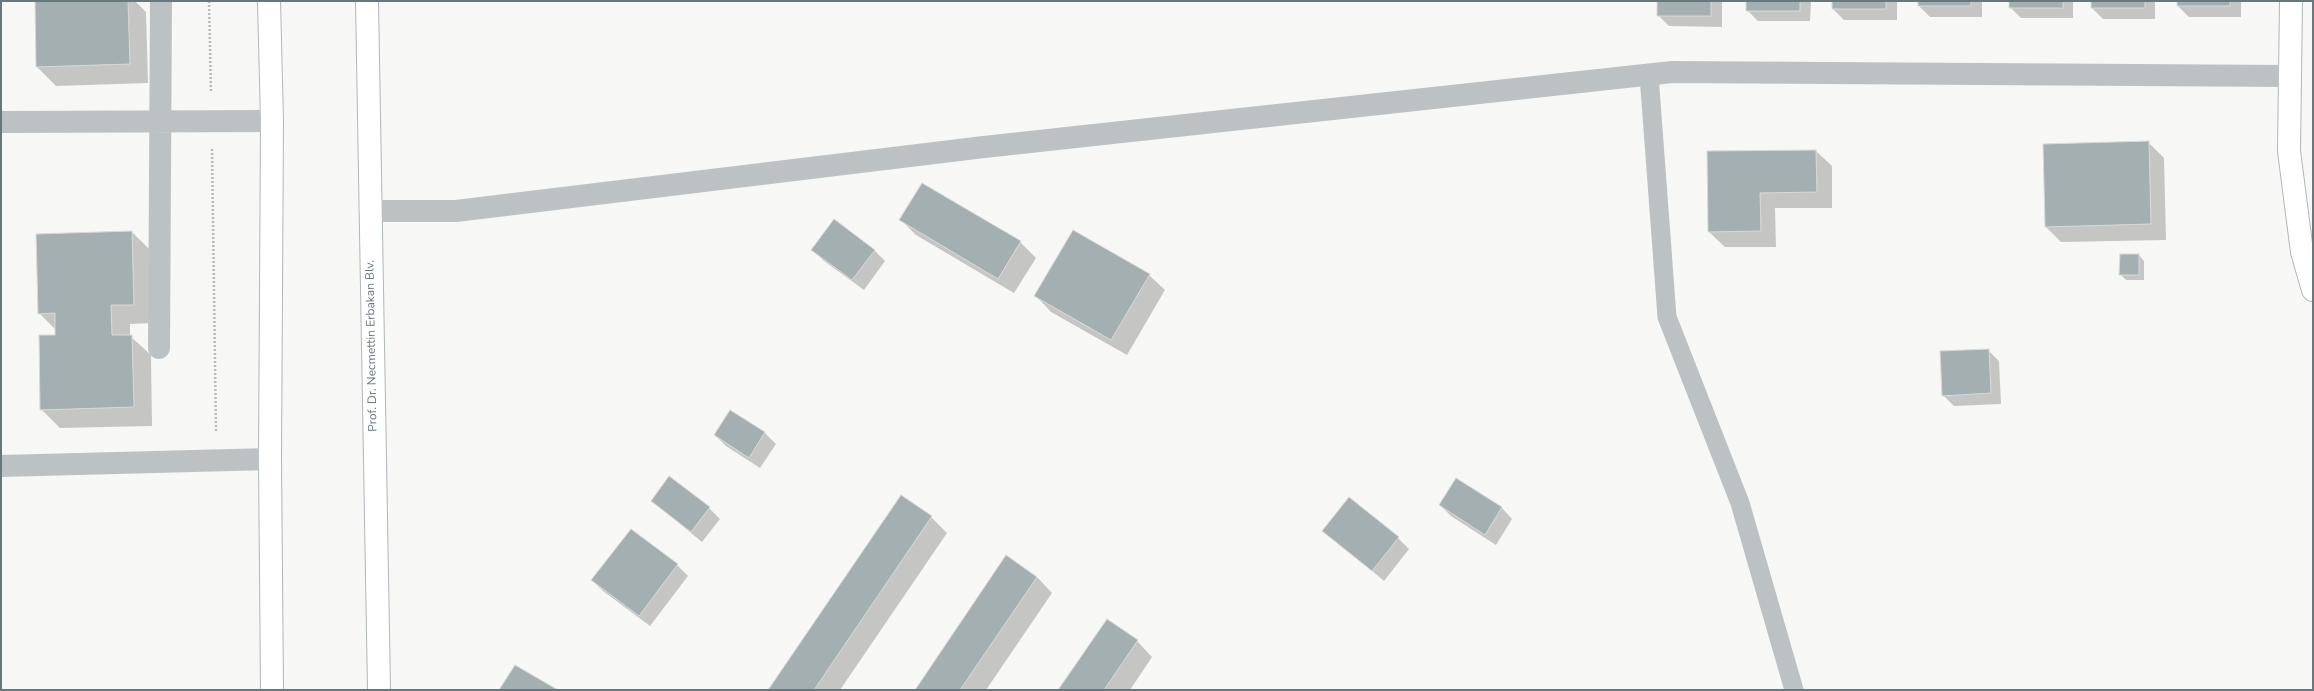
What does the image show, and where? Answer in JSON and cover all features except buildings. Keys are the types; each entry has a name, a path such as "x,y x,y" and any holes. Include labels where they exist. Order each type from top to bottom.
{"main road":[{"path":"269,1 272,121 270,459 272,690"},
{"name":"Prof. Dr. Necmettin Erbakan Blv.","path":"367,1 379,690"},
{"path":"2291,1 2289,151 2302,252 2313,290"}],"street":[{"path":"159,348 161,1"},
{"path":"370,211 456,210 1000,145 1680,72 2290,76"},
{"path":"1,122 272,121"},
{"path":"1,466 270,459"}],"lane":[{"path":"1649,75 1667,317 1740,503 1794,690"}],"path":[{"path":"210,1 216,460"}]}
